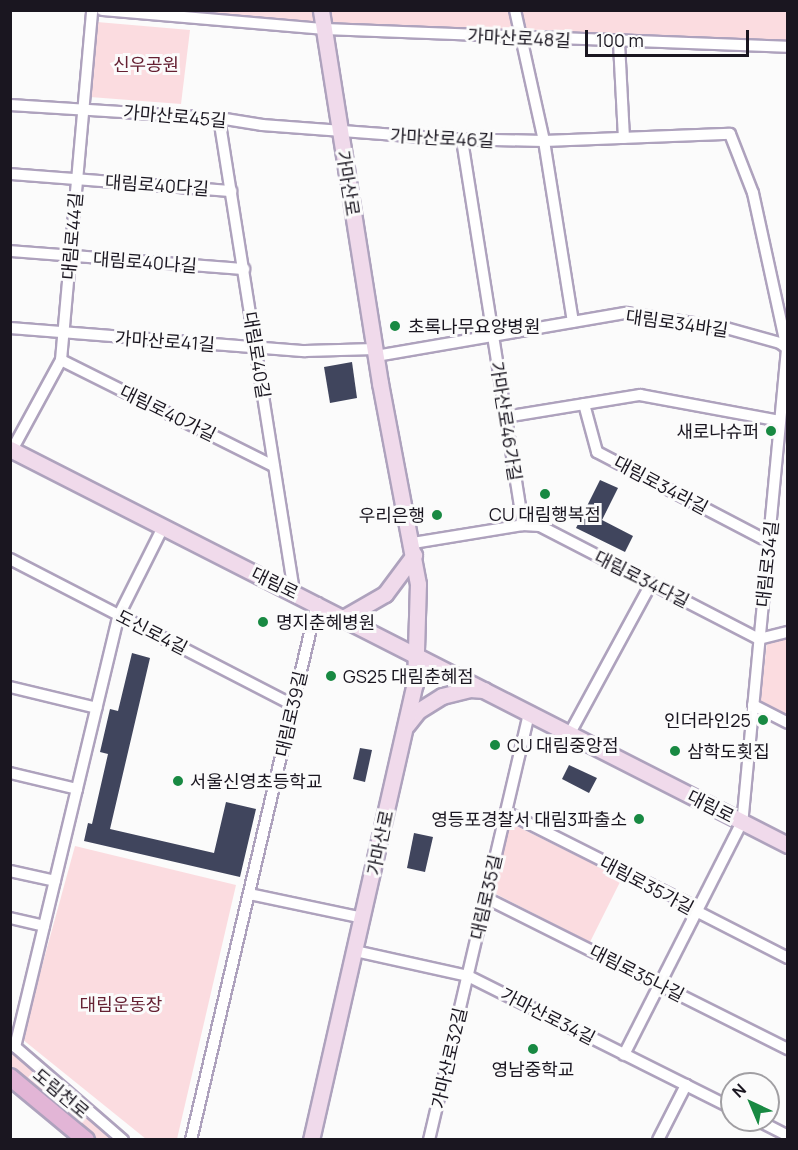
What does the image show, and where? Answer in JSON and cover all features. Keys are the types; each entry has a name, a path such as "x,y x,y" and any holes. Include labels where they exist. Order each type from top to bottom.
{"main road":[{"name":"가마산로","path":"311,1140 356,951 415,684 417,584 414,549 375,352 321,10"},
{"name":"대림로","path":"11,449 415,652 788,845"},
{"path":"345,617 385,594 414,549"},
{"path":"405,728 418,711 442,696 470,689 488,690"},
{"name":"도림천로","path":"10,1077 86,1140"}],"street":[{"name":"대림로44길","path":"11,449 61,360 92,10"},
{"name":"가마산로48길","path":"102,10 323,29 619,43 788,47"},
{"path":"514,10 524,38 544,141 573,322"},
{"path":"619,43 624,138"},
{"name":"가마산로45길","path":"10,105 74,111 83,108 219,118 340,132"},
{"name":"대림로40길","path":"219,118 294,592"},
{"name":"가마산로46길","path":"340,132 462,140 544,141 730,134"},
{"name":"대림로34길","path":"730,134 753,193 787,349 742,822"},
{"name":"가마산로46가길","path":"462,140 523,525"},
{"name":"대림로40다길","path":"10,174 231,191"},
{"name":"대림로40나길","path":"10,251 244,269"},
{"name":"대림로34바길","path":"492,336 634,314 726,328 780,343 787,349"},
{"name":"가마산로41길","path":"10,328 305,351 375,352"},
{"path":"375,352 492,336"},
{"name":"대림로40가길","path":"61,360 274,466"},
{"path":"505,417 640,395 780,421"},
{"name":"대림로34라길","path":"584,404 597,452 769,542"},
{"path":"414,549 523,525"},
{"name":"대림로34다길","path":"523,525 540,526 759,639"},
{"path":"123,1140 13,1045 119,615 163,527"},
{"name":"도신로4길","path":"10,559 293,705"},
{"path":"570,733 651,584"},
{"name":"대림로39길","path":"191,1140 317,603"},
{"path":"759,639 788,632"},
{"path":"10,687 97,708"},
{"path":"753,705 788,723"},
{"name":"대림로35길","path":"468,976 529,712"},
{"path":"10,773 77,789"},
{"name":"대림로35가길","path":"506,812 687,903 698,912 788,958"},
{"path":"624,1054 742,822"},
{"path":"10,871 55,881"},
{"path":"249,894 363,918"},
{"name":"대림로35나길","path":"486,898 788,1049"},
{"path":"10,918 44,926"},
{"name":"가마산로34길","path":"356,951 468,976 720,1102"},
{"name":"가마산로32길","path":"429,1140 468,976"},
{"path":"658,1140 686,1085"}],"green space":[{"path":"182,11 787,11 787,42 302,21"},
{"name":"신우공원","path":"97,22 190,30 181,104 90,97"},
{"path":"787,635 787,717 760,702 767,643"},
{"path":"510,823 622,878 590,942 494,893"},
{"name":"대림운동장","path":"75,846 236,885 177,1139 146,1139 22,1039"},
{"path":"10,1051 113,1139 92,1139 11,1071"}],"building":[{"path":"352,362 357,398 330,403 324,367"},
{"path":"600,480 618,488 602,520 633,536 625,552 576,528"},
{"path":"132,653 150,658 110,829 214,853 226,802 256,809 240,877 84,841 88,823 92,824 108,754 100,752 110,709 118,711"},
{"path":"360,748 372,750 365,782 353,779"},
{"path":"569,765 597,778 589,793 562,779"},
{"path":"414,833 433,837 425,872 407,868"}],"place":[{"name":"초록나무요양병원","path":"395,326"},
{"name":"새로나슈퍼","path":"771,431"},
{"name":"CU 대림행복점","path":"545,494"},
{"name":"우리은행","path":"437,515"},
{"name":"명지춘혜병원","path":"263,622"},
{"name":"GS25 대림춘혜점","path":"331,676"},
{"name":"인더라인25","path":"763,720"},
{"name":"CU 대림중앙점","path":"495,745"},
{"name":"삼학도횟집","path":"675,751"},
{"name":"서울신영초등학교","path":"178,781"},
{"name":"영등포경찰서 대림3파출소","path":"639,819"},
{"name":"영남중학교","path":"533,1049"}]}
